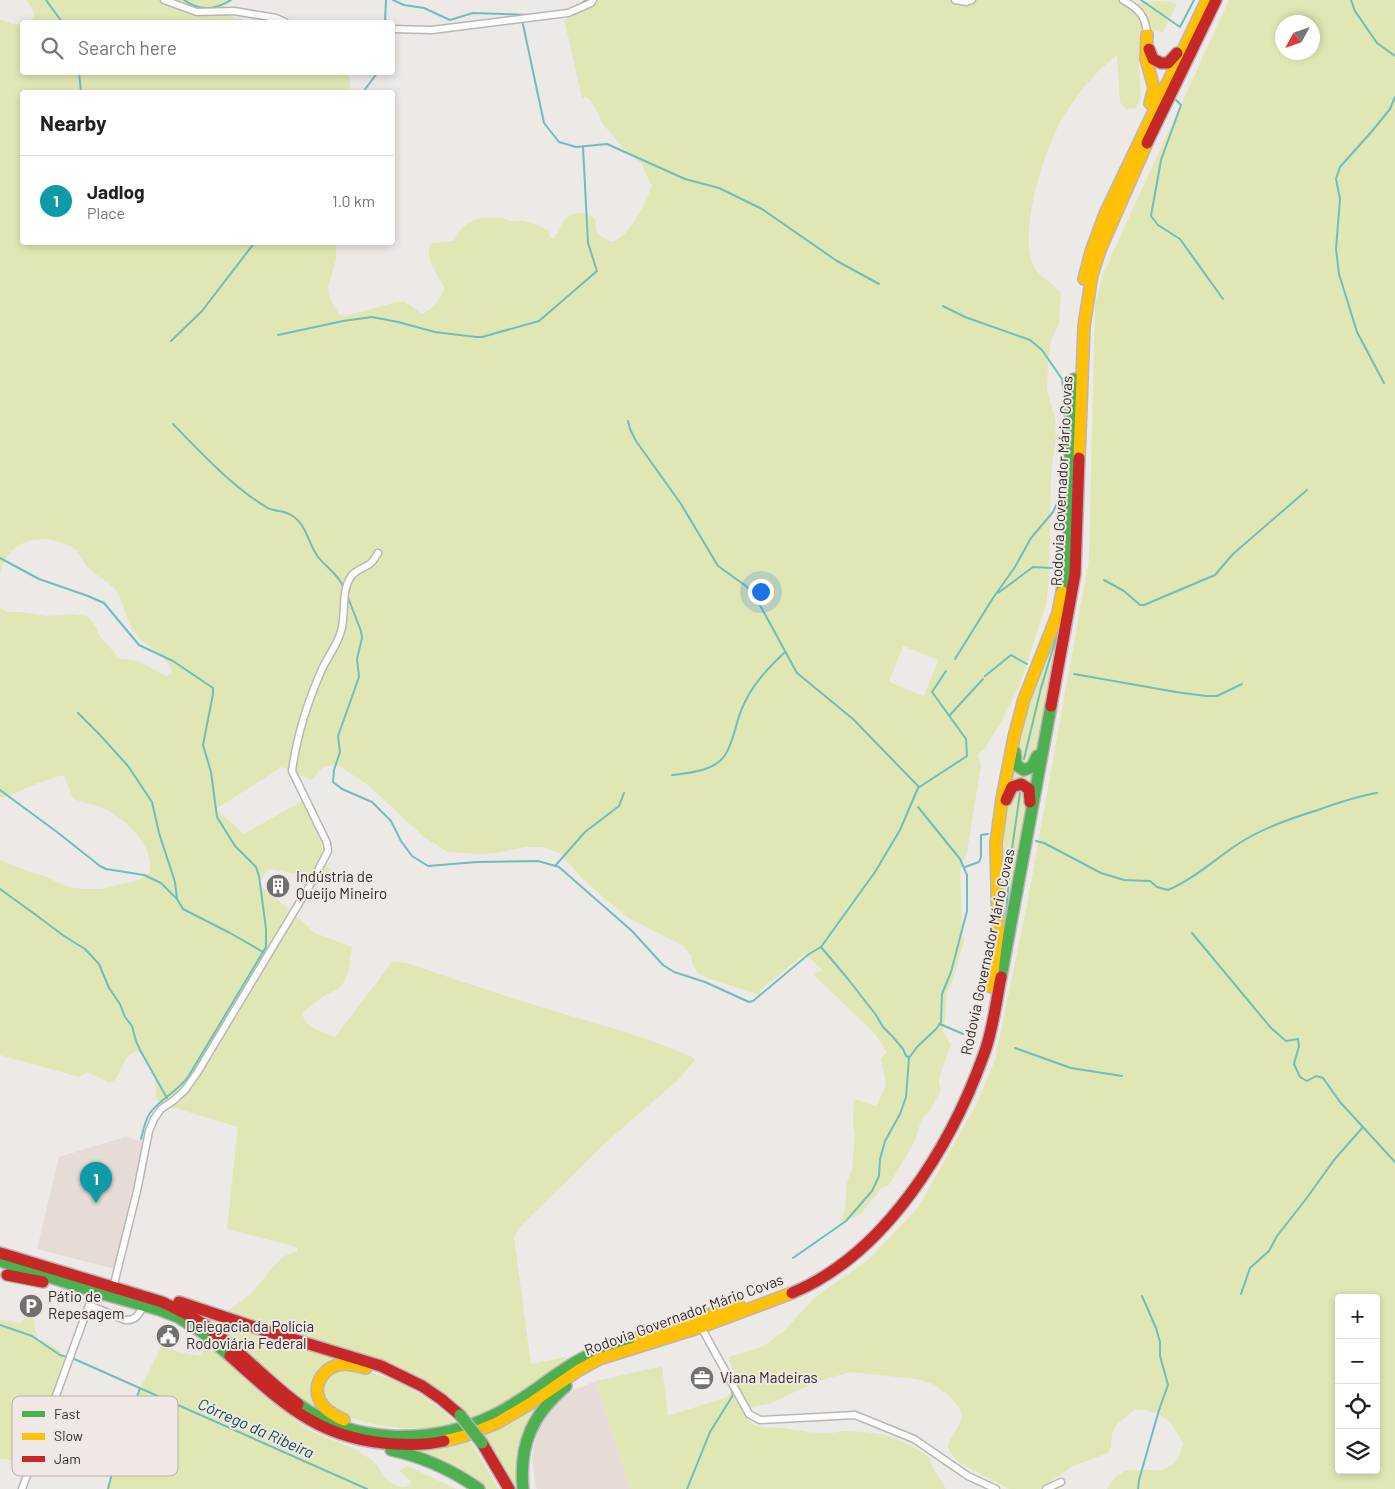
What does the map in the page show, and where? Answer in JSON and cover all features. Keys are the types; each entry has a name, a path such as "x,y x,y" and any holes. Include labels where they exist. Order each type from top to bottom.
{"highway":[{"path":"1147,34 1152,58 1159,63 1168,63 1174,57 1210,1"},
{"name":"Rodovia Governador Mário Covas","path":"0,1253 162,1302 191,1315 215,1332 288,1397 310,1412 331,1422 359,1431 387,1436 417,1436 446,1432 472,1425 503,1410 565,1368 596,1352 793,1286 839,1258 874,1229 897,1202 921,1164 961,1092 977,1052 986,1017 995,960 998,931 996,843 1014,737 1024,699 1058,613 1066,573 1069,550 1071,434 1080,300 1092,249 1124,174 1151,113 1210,1"},
{"name":"Rodovia Governador Mário Covas","path":"0,1262 169,1313 195,1327 283,1404 306,1419 332,1431 362,1440 397,1445 428,1444 458,1438 486,1428 507,1417 588,1364 610,1355 702,1327 795,1292 834,1270 890,1222 918,1184 954,1122 985,1053 1075,574 1084,326 1092,275 1100,250 1121,201 1210,1"},
{"path":"1124,174 1133,144 1154,93 1146,59 1147,34"},
{"path":"1024,699 1015,752 1016,765 1024,770 1030,769 1034,765 1051,702"},
{"path":"996,843 1008,796 1012,788 1021,784 1027,786 1030,792 1025,847"},
{"path":"7,1275 96,1292"},
{"path":"73,1276 114,1284 158,1296 270,1333 388,1368 429,1390 458,1417 480,1445 509,1489"},
{"path":"523,1489 522,1465 525,1442 534,1420 550,1400 573,1381 593,1369 674,1335"},
{"path":"446,1432 417,1434 381,1430 354,1423 328,1411 321,1405 317,1387 320,1379 329,1368 338,1365 347,1364 378,1371 414,1388 458,1417"},
{"path":"332,1431 361,1444 399,1451 431,1461 454,1472 479,1489"},
{"path":"480,1445 502,1489"}],"street":[{"path":"164,0 197,12 234,11 280,20"},
{"path":"395,29 432,30 568,13 591,3 593,0"},
{"path":"955,0 966,2 972,0"},
{"path":"1123,0 1138,10 1143,16 1147,34"},
{"path":"114,1284 137,1191 149,1131 154,1118 161,1109 186,1090 197,1074 313,880 328,851 327,843 292,771 293,760 298,732 311,697 323,667 341,632 346,589 350,577 372,562 378,553"},
{"path":"56,1396 89,1305 125,1320 130,1320 137,1317 144,1305"},
{"path":"702,1327 749,1414 760,1420 855,1415 914,1438 968,1476 996,1489"},
{"path":"22,1489 27,1476"},
{"path":"1046,1489 1061,1482"}],"shaded area":[{"path":"125,1137 143,1141 115,1269 37,1249 59,1157"},
{"path":"596,1381 631,1489 537,1489 532,1458 539,1427 567,1393"}],"green space":[{"path":"26,0 231,0 223,5 227,15 244,20 30,20 35,17 33,10"},
{"path":"591,0 1130,0 1137,4 1157,1 1177,4 1162,33 1157,30 1150,34 1142,50 1139,66 1141,98 1136,108 1126,109 1120,102 1117,55 1091,80 1068,109 1052,141 1037,183 1029,227 1029,246 1032,262 1041,275 1061,292 1059,323 1051,341 1048,365 1047,390 1055,419 1056,435 1051,475 1049,582 1046,605 1020,684 1001,722 984,750 977,754 981,765 967,852 960,872 961,931 964,941 953,979 946,995 945,1018 942,1030 951,1045 939,1079 941,1090 930,1111 922,1118 915,1141 889,1185 879,1190 862,1213 840,1222 845,1209 847,1183 852,1168 855,1134 853,1123 854,1099 876,1106 886,1086 881,1058 887,1053 876,1035 813,974 823,970 805,954 759,991 760,995 705,977 698,973 692,964 691,955 683,946 629,918 581,877 560,853 541,847 526,847 482,854 448,852 424,837 368,785 336,764 322,768 312,780 281,767 216,809 244,834 306,799 328,868 330,869 321,878 269,869 258,884 315,933 352,947 348,973 344,982 338,989 322,997 302,1013 307,1022 315,1029 335,1037 393,961 407,963 628,1033 671,1048 695,1060 678,1080 604,1144 519,1228 514,1237 531,1364 566,1357 567,1359 492,1410 467,1420 437,1392 187,1302 189,1296 211,1309 225,1313 253,1292 278,1261 297,1251 297,1247 227,1229 238,1127 162,1104 156,1098 154,1078 150,1066 138,1051 129,1056 117,1076 110,1083 87,1072 79,1077 0,1055 0,860 45,876 65,886 82,889 101,889 139,880 149,873 150,863 148,853 137,834 120,819 103,808 73,798 64,776 41,782 6,797 0,797 0,608 8,612 46,616 72,614 87,616 96,627 100,637 115,653 116,658 138,661 166,676 172,674 167,662 134,632 117,592 85,564 73,548 50,540 39,539 29,541 19,545 11,552 4,561 0,573 0,19 12,24 20,24 20,75 349,75 349,90 20,90 20,245 336,245 336,260 328,287 329,296 339,315 346,316 396,302 405,302 422,314 433,307 444,288 429,257 430,245 432,243 454,241 463,228 474,220 502,218 510,221 529,222 548,230 550,237 554,239 568,216 587,213 595,219 597,234 611,242 624,234 636,219 652,186 641,163 628,153 602,123 590,100 585,97 582,98 563,21","holes":["903,646 938,660 924,696 889,682"]},
{"path":"1229,0 1395,0 1395,1489 1107,1489 1116,1476 1125,1471 1162,1470 1174,1464 1179,1457 1183,1443 1169,1421 1157,1413 1134,1410 1116,1425 1108,1453 1071,1467 1040,1489 1009,1489 960,1463 950,1453 948,1446 960,1424 962,1415 959,1407 935,1385 917,1379 851,1372 818,1381 769,1404 751,1407 747,1413 747,1419 755,1425 763,1427 818,1433 860,1432 881,1434 896,1439 929,1457 933,1468 946,1489 631,1489 596,1381 662,1366 668,1416 727,1397 738,1383 728,1357 762,1347 784,1331 814,1298 868,1260 919,1206 977,1103 995,1060 1027,905 1089,559 1095,304 1103,274"},
{"path":"1065,609 1037,745 1031,759 1024,764 1020,762 1019,748 1030,701"},
{"path":"1012,767 1017,773 1024,776 1035,772 1032,787 1028,780 1020,778 1010,782"},
{"path":"1016,790 1024,790 1026,800 1015,882 1003,935 1002,841 1004,822"},
{"path":"35,1312 34,1324 38,1339 59,1350 65,1364 53,1396 12,1396 12,1460 0,1459 0,1320 21,1323"},
{"path":"204,1317 354,1361 324,1366 320,1412 273,1378 229,1336"},
{"path":"204,1340 214,1346 296,1421 311,1431 359,1451 376,1464 384,1477 391,1483 404,1487 409,1485 411,1481 400,1472 400,1470 408,1466 456,1489 108,1489 112,1476 178,1476 178,1396 136,1396 161,1347 202,1356"},
{"path":"343,1369 375,1374 405,1386 432,1403 456,1424 430,1429 410,1429 379,1425 347,1416 334,1409 325,1400 323,1388 325,1380 330,1375"},
{"path":"541,1402 519,1489 512,1489 481,1437 508,1423"},
{"path":"470,1441 499,1489 482,1489 407,1451 442,1448"}],"waterway":[{"path":"46,0 61,20"},
{"path":"184,0 190,4 208,8 219,6 231,0"},
{"path":"385,20 386,0"},
{"path":"393,0 404,5 424,8 450,20 473,13 532,15"},
{"path":"578,6 586,0"},
{"path":"1141,0 1180,27 1194,0"},
{"path":"1351,0 1355,11 1377,43 1395,56"},
{"path":"521,15 544,123 559,142 576,147 607,144 685,179 719,188 762,209 837,261 879,284"},
{"path":"79,75 81,90"},
{"path":"364,90 376,75"},
{"path":"1384,383 1357,332 1339,274 1336,249 1340,199 1336,179 1340,167 1390,109 1395,97"},
{"path":"1176,100 1181,105 1161,160 1151,216 1158,225 1180,239 1223,299"},
{"path":"278,335 343,321 372,317 435,332 476,337 539,321 597,271 588,243 583,147"},
{"path":"171,341 202,311 253,245"},
{"path":"943,306 965,317 1030,340 1042,350 1062,379 1065,403 1065,440"},
{"path":"628,421 636,441 681,504 718,566 746,586 755,596 797,673 853,719 919,787"},
{"path":"173,424 241,490 266,507 288,513 296,519 304,529 318,557 335,574 343,586"},
{"path":"955,659 1015,567 1031,538 1053,512 1060,497 1064,474"},
{"path":"1104,580 1124,591 1140,605 1144,605 1215,575 1233,554 1307,490"},
{"path":"0,558 39,579 104,603 139,645 173,661 213,688 203,745 211,772 217,817 235,846 256,867 259,876 266,929 266,947 188,1077 150,1113 145,1122 141,1139"},
{"path":"998,593 1033,567 1052,568"},
{"path":"347,595 362,638 357,659 359,677 338,736 340,752 334,770 333,782 342,789 372,802 391,821 401,841 412,856 428,866 477,862 538,861 559,867 632,931 663,965 674,972 705,982 749,1002 753,1001 809,954 821,947 875,872 900,830 918,788 967,756 966,739 932,692 946,671"},
{"path":"1024,759 1041,688 1060,625"},
{"path":"672,775 708,768 721,760 730,745 739,716 749,694 785,652"},
{"path":"985,676 1011,655 1027,664"},
{"path":"1074,674 1206,696 1217,696 1242,684"},
{"path":"949,716 983,679"},
{"path":"78,713 128,766 152,802 159,833 175,882 177,899"},
{"path":"0,790 100,866 106,869 144,875 161,883 177,899 183,909 263,952"},
{"path":"555,866 585,832 619,806 624,793"},
{"path":"1006,917 1010,863 1020,793"},
{"path":"1036,841 1044,843 1101,873 1124,880 1150,881 1157,887 1168,890 1194,876 1245,840 1265,830 1340,802 1377,793"},
{"path":"793,1258 846,1221 872,1191 879,1176 880,1159 885,1141 900,1114 906,1097 909,1058 941,1022 942,994 951,972 967,911 967,875 960,859 918,807"},
{"path":"965,867 979,862 981,857 981,835 988,834"},
{"path":"0,889 85,949 99,964 109,988 132,1026 140,1050 167,1098"},
{"path":"1192,933 1271,1028 1286,1041 1298,1039 1299,1046 1294,1064 1300,1077 1307,1081 1316,1076 1323,1078 1340,1102 1395,1162"},
{"path":"821,947 876,1015 883,1027 903,1049 906,1056 909,1057"},
{"path":"940,1024 963,1034"},
{"path":"1015,1048 1071,1068 1122,1076"},
{"path":"1241,1294 1250,1268 1269,1251 1277,1236 1334,1160 1363,1127"},
{"path":"1138,1489 1159,1410 1168,1385 1160,1356 1160,1342 1156,1328 1142,1296"},
{"name":"Córrego da Ribeira","path":"0,1325 32,1336 60,1355 67,1357"},
{"name":"Córrego da Ribeira","path":"72,1358 158,1396"},
{"path":"687,1489 710,1432 733,1395 730,1384"},
{"path":"137,1396 140,1388"},
{"name":"Córrego da Ribeira","path":"178,1405 367,1489"},
{"path":"108,1489 111,1476"}],"traffic: fast":[{"path":"1062,592 1069,549 1070,450 1074,379"},
{"path":"1001,977 1051,706"},
{"path":"1015,752 1016,765 1024,770 1032,767 1037,756"},
{"path":"0,1261 178,1317 202,1332 230,1356"},
{"path":"298,1404 320,1417 344,1427 369,1433 394,1436 420,1436 446,1432 494,1415 515,1403 564,1369 589,1355 638,1338"},
{"path":"523,1489 523,1458 530,1432 544,1408 566,1386"},
{"path":"460,1415 482,1443"},
{"path":"391,1450 415,1456 437,1465 479,1489"}],"traffic: slow":[{"path":"1084,279 1091,252 1105,214 1207,0"},
{"path":"1147,35 1146,59 1154,88 1150,103"},
{"path":"1079,458 1084,326 1092,275 1100,250 1147,143"},
{"path":"991,987 998,931 996,843 1002,799 1014,737 1024,699 1058,613 1062,592"},
{"path":"444,1441 464,1436 497,1423 599,1359 701,1327 792,1293"},
{"path":"638,1338 739,1305"},
{"path":"344,1420 330,1413 322,1405 317,1388 321,1377 336,1365 346,1364 366,1368"}],"traffic: jam":[{"path":"1147,143 1216,0"},
{"path":"1149,49 1153,59 1161,63 1168,63 1177,53"},
{"path":"1051,706 1075,574 1079,458"},
{"path":"1006,800 1012,787 1021,784 1029,789 1030,802"},
{"path":"792,1293 826,1275 857,1252 885,1224 911,1193 934,1160 970,1089 984,1054 992,1026 1001,977"},
{"path":"0,1253 162,1302 179,1310 201,1322 218,1335 298,1404"},
{"path":"7,1275 43,1282"},
{"path":"179,1302 381,1366 422,1386 460,1415"},
{"path":"230,1356 286,1404 324,1427 368,1441 414,1445 444,1441"},
{"path":"482,1443 509,1489"}],"place":[{"name":"Indústria de Queijo Mineiro","path":"278,886"},
{"name":"Jadlog","path":"96,1203"},
{"name":"Pátio de Repesagem","path":"31,1306"},
{"name":"Delegacia da Polícia Rodoviária Federal","path":"168,1336"},
{"name":"Viana Madeiras","path":"702,1378"}]}
